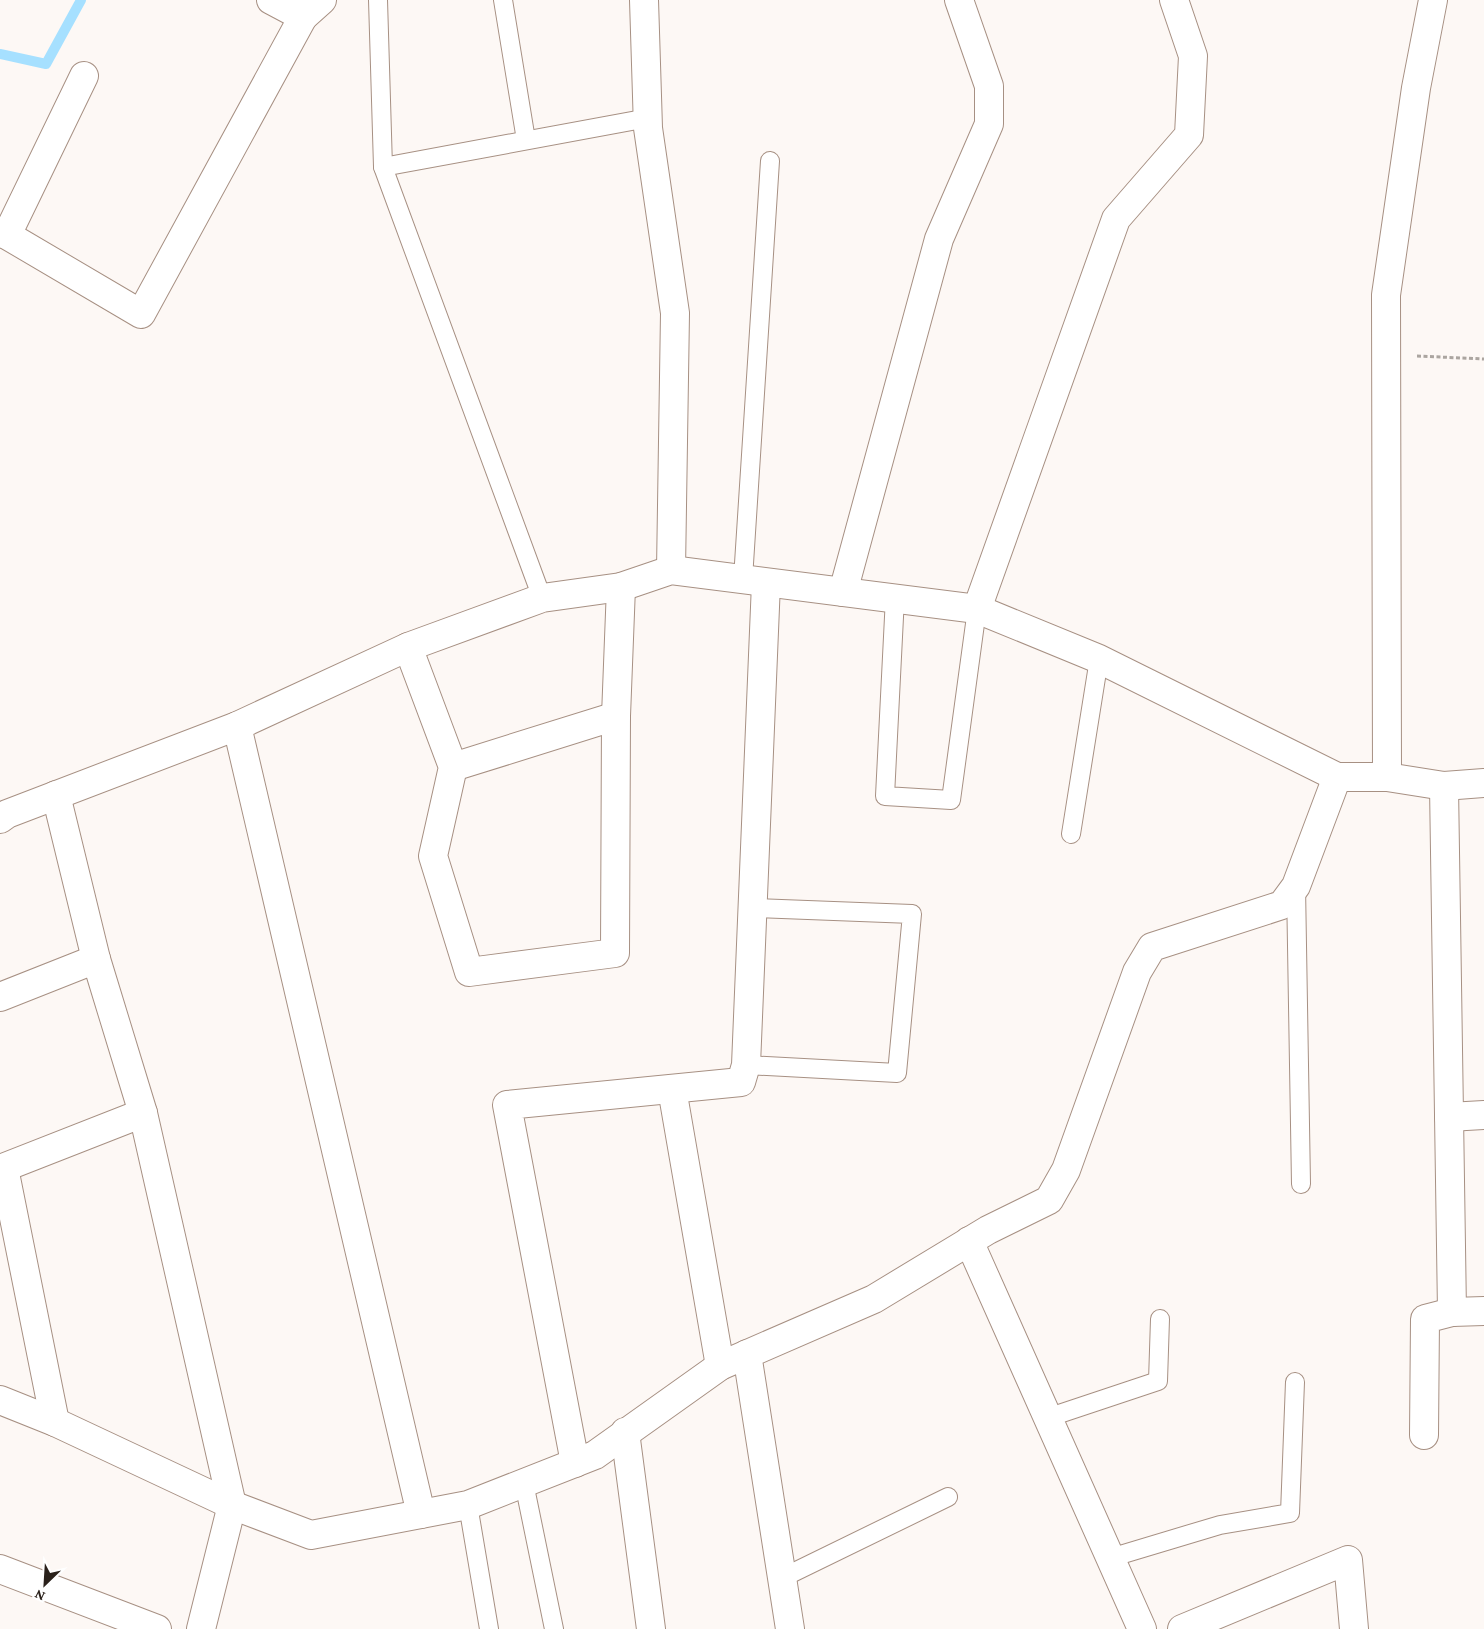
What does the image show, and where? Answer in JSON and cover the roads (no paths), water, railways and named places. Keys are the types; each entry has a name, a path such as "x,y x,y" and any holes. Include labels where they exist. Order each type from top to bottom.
{"street":[{"path":"84,76 4,233 141,314 313,8 271,0"},
{"path":"644,0 648,118 675,313 671,570"},
{"path":"842,592 939,239 990,124 989,86 959,0"},
{"path":"977,609 1116,219 1189,135 1193,56 1174,0"},
{"path":"1386,777 1386,295 1416,88 1433,0"},
{"path":"2,816 237,726 408,647 542,598 621,587 671,570 895,597 977,609 1099,659 1336,777 1386,777 1444,786 1484,783"},
{"path":"575,1463 507,1105 741,1082 746,1065 753,908 755,581"},
{"path":"408,647 453,767 433,856 469,972 615,953 616,716 621,587"},
{"path":"453,767 616,716"},
{"path":"237,726 422,1514"},
{"path":"0,1400 55,1422 232,1505 311,1535 468,1505 595,1455 720,1366 874,1298 969,1241 1049,1200 1066,1170 1137,972 1152,947 1282,906 1296,886 1336,777"},
{"path":"1444,786 1452,1312"},
{"path":"56,795 96,960 143,1113 232,1505 201,1629"},
{"path":"0,997 96,960"},
{"path":"672,1089 720,1366"},
{"path":"55,1422 2,1168 143,1113"},
{"path":"1449,1117 1484,1115"},
{"path":"969,1241 1142,1629"},
{"path":"1424,1435 1425,1319 1452,1312 1484,1311"},
{"path":"747,1354 790,1629"},
{"path":"625,1432 651,1629"},
{"path":"1182,1629 1348,1560 1354,1629"},
{"path":"0,1569 157,1629"}],"lane":[{"path":"378,0 382,167 542,598"},
{"path":"503,0 526,140"},
{"path":"382,167 648,118"},
{"path":"755,581 770,161"},
{"path":"895,597 885,796 951,800 977,609"},
{"path":"1071,834 1099,659"},
{"path":"1296,886 1301,1184"},
{"path":"746,1065 897,1073 912,914 753,908"},
{"path":"1047,1418 1158,1381 1160,1319"},
{"path":"1110,1558 1220,1526 1290,1513 1296,1382"},
{"path":"524,1483 554,1629"},
{"path":"782,1578 948,1497"},
{"path":"468,1505 489,1629"}],"waterway":[{"path":"0,54 46,64 81,0"}]}
